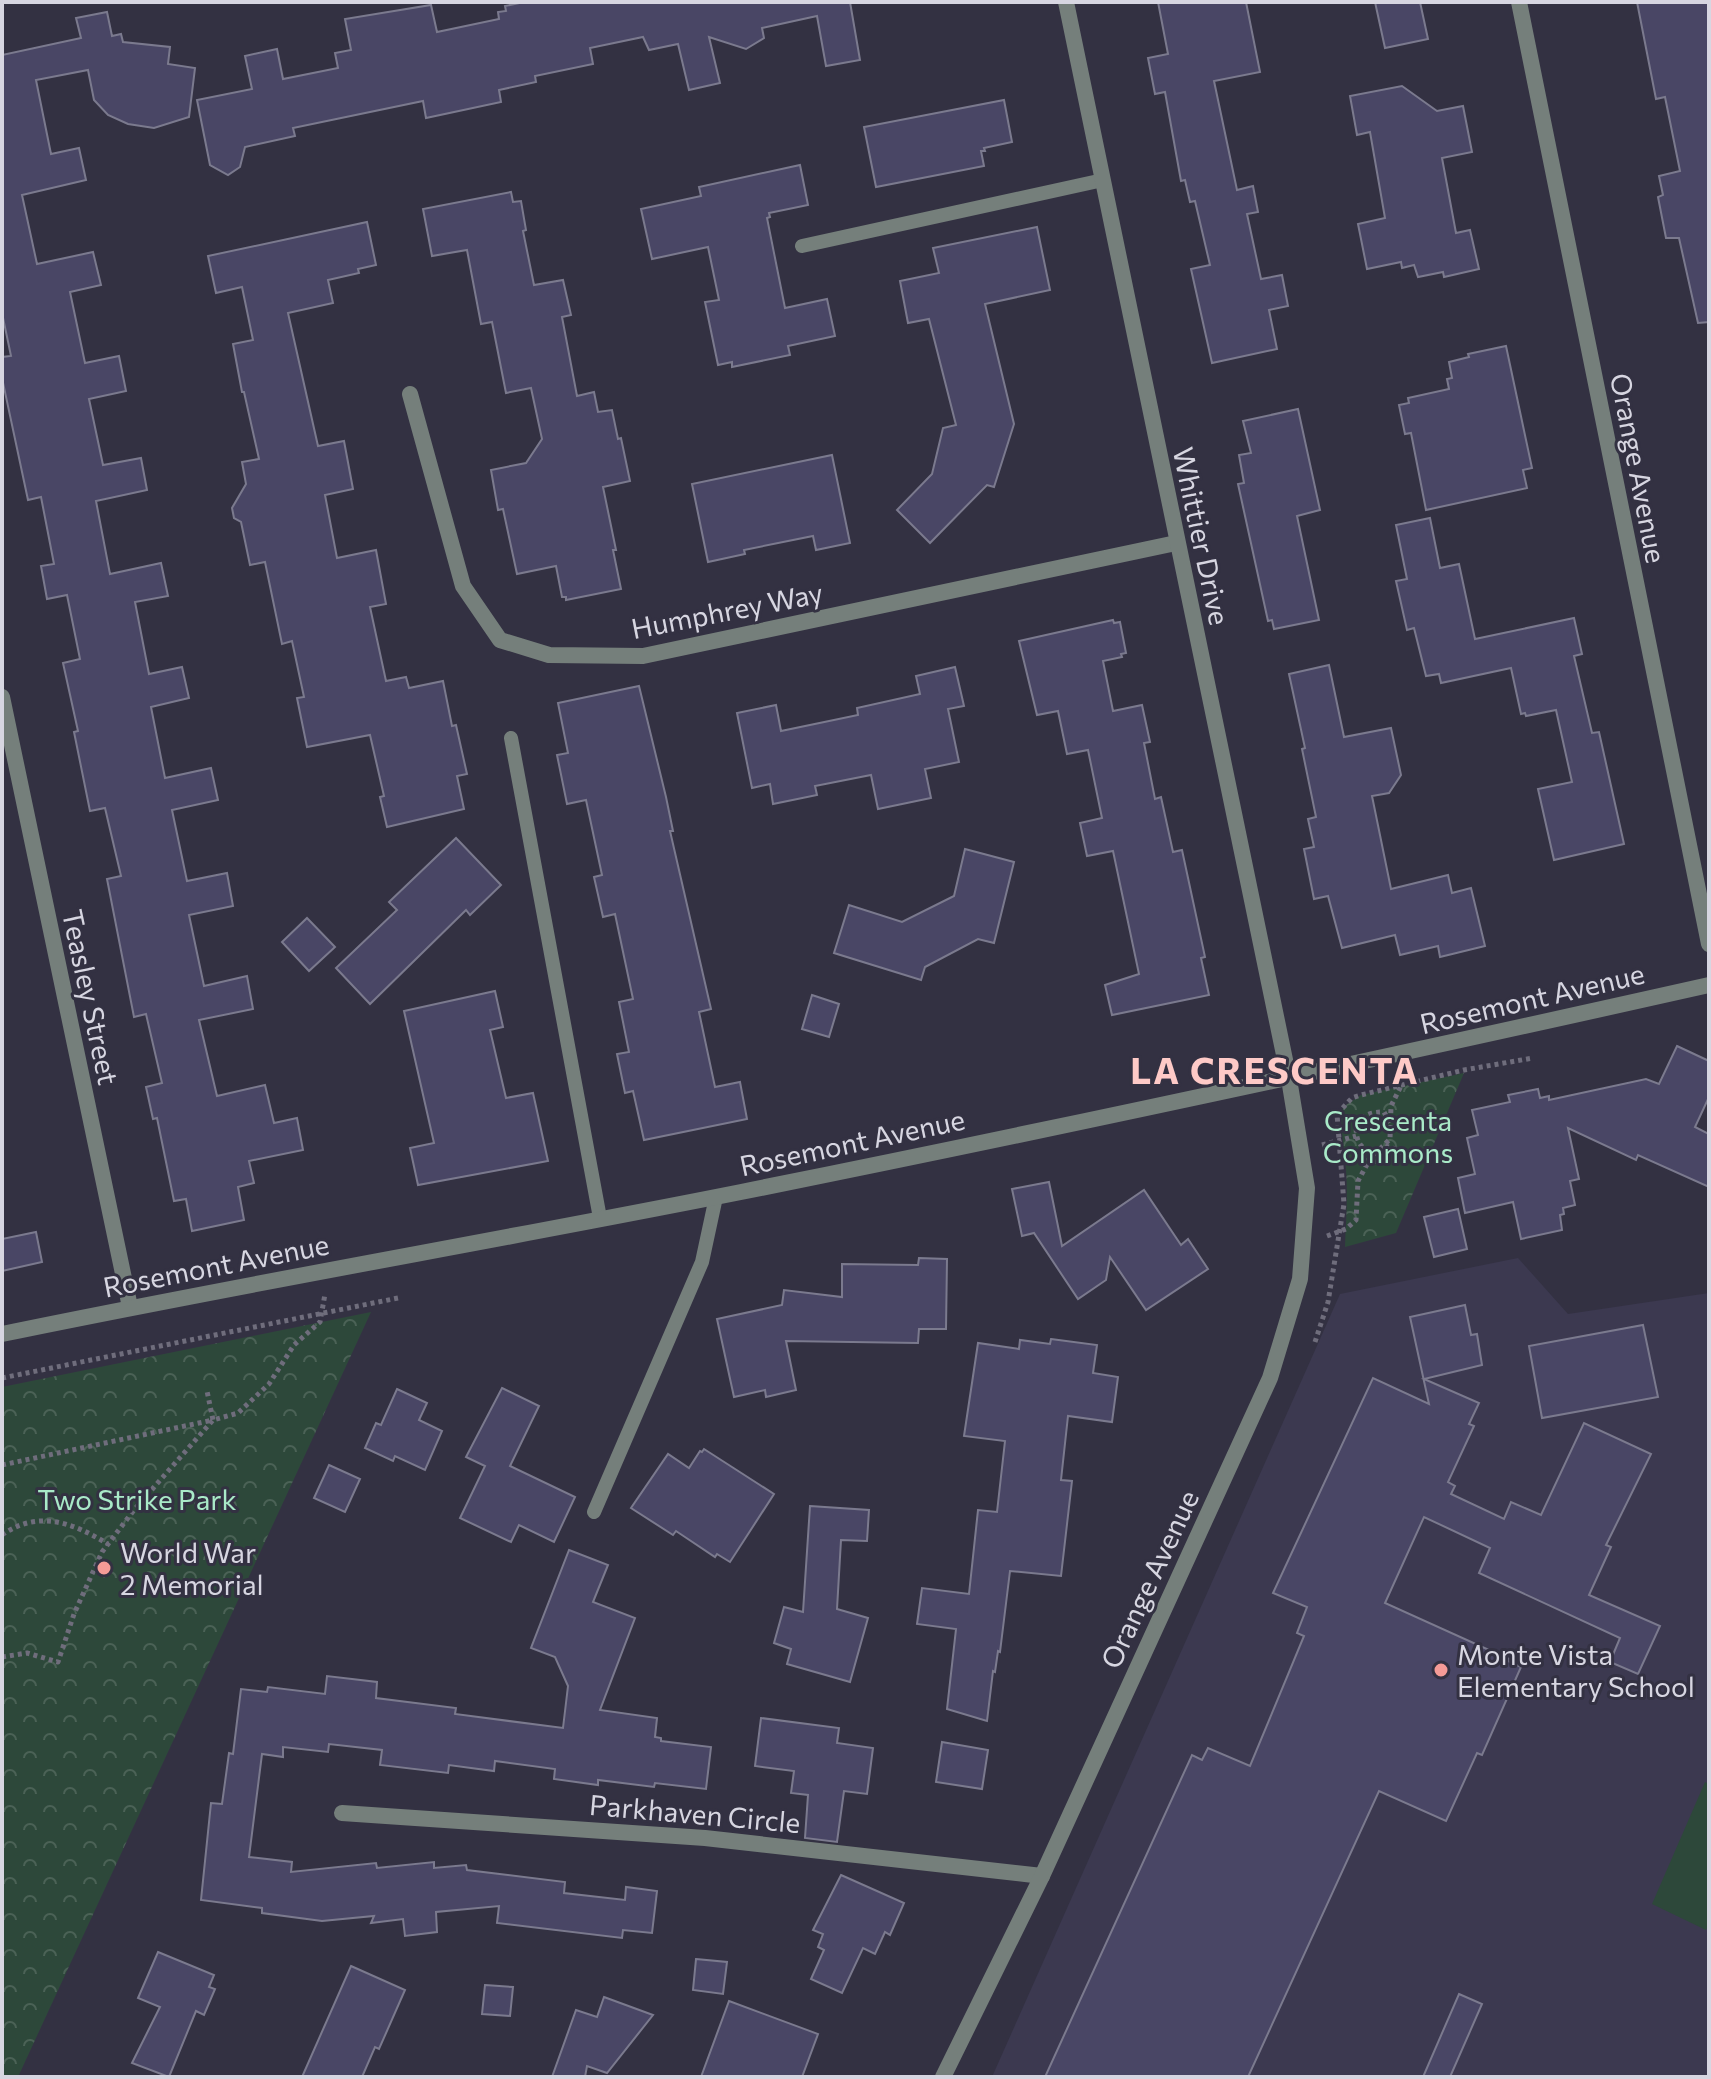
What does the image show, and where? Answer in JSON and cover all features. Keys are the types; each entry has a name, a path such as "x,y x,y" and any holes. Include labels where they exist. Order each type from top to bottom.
{"street":[{"name":"Whittier Drive","path":"1066,2 1289,1079"},
{"name":"Orange Avenue","path":"1519,2 1709,944"},
{"name":"Humphrey Way","path":"410,394 463,586 500,640 549,655 643,656 1176,543"},
{"name":"Teasley Street","path":"2,697 130,1307"},
{"name":"Rosemont Avenue","path":"2,1334 716,1197 1289,1079 1709,985"},
{"name":"Orange Avenue","path":"943,2077 1042,1876 1270,1378 1300,1279 1307,1188 1289,1079"},
{"name":"Parkhaven Circle","path":"342,1813 705,1838 1042,1876"}],"lane":[{"path":"802,246 1103,180"},
{"path":"511,738 600,1218"},
{"path":"594,1512 702,1262 716,1197"}],"path":[{"path":"1315,1342 1328,1302 1344,1204 1337,1114 1352,1098 1464,1070 1533,1058"},
{"path":"1346,1229 1356,1220 1358,1181 1370,1159 1390,1139 1391,1106 1401,1087"},
{"path":"1378,1153 1361,1147 1356,1136 1357,1123 1372,1112 1384,1112 1391,1125"},
{"path":"1338,1141 1356,1136"},
{"path":"1385,1146 1400,1150 1406,1161"},
{"path":"2,1378 398,1298"},
{"path":"2,1465 238,1413 269,1384 294,1345 320,1322"},
{"path":"207,1391 213,1420"},
{"path":"2,1657 27,1653 58,1662 74,1614 108,1544 213,1420"},
{"path":"2,1535 14,1527 52,1520 77,1525 108,1544"}],"shaded area":[{"name":"Monte Vista Elementary School","path":"1518,1258 1568,1314 1709,1293 1709,2077 992,2077 1340,1294"}],"green space":[{"name":"Crescenta Commons","path":"1464,1073 1396,1233 1345,1247 1347,1189 1343,1107 1361,1095"},
{"name":"Two Strike Park","path":"371,1312 18,2077 2,2077 2,1387"},
{"path":"1705,1782 1709,1784 1709,1924 1706,1930 1652,1904"}],"building":[{"path":"524,2 850,2 860,60 826,66 817,16 762,28 764,38 746,49 709,37 720,83 689,90 678,44 649,50 643,37 590,48 593,64 535,76 536,82 499,90 501,102 426,118 423,101 293,128 295,136 245,147 240,167 228,175 210,165 197,100 252,89 245,56 277,49 283,79 338,68 335,53 351,50 345,19 431,5 437,32 499,19 498,12 506,11 505,6"},
{"path":"1158,2 1246,2 1260,72 1214,81 1237,190 1253,186 1258,212 1247,214 1261,279 1282,275 1288,306 1269,310 1277,349 1212,363 1191,269 1210,265 1195,201 1190,202 1185,180 1181,181 1165,92 1155,94 1148,58 1168,54"},
{"path":"1375,2 1420,2 1428,39 1385,48"},
{"path":"1637,2 1709,2 1709,322 1698,323 1679,238 1666,238 1658,197 1663,195 1659,176 1680,171 1665,97 1656,99"},
{"path":"107,12 112,36 121,34 123,42 170,47 168,64 195,68 189,117 154,128 128,124 108,115 94,100 88,70 36,80 51,154 79,148 86,180 22,195 37,264 93,252 101,285 70,292 85,363 119,356 126,391 89,399 103,465 141,458 147,490 96,501 110,574 161,563 168,596 135,602 149,674 182,667 189,698 151,707 165,778 211,768 218,800 172,810 187,881 227,873 233,906 189,915 204,986 247,976 253,1009 199,1020 217,1096 265,1085 274,1123 297,1118 303,1150 249,1161 254,1183 238,1187 244,1220 192,1231 186,1199 174,1201 157,1118 153,1119 146,1087 162,1083 146,1014 134,1017 107,879 121,876 105,808 90,811 74,732 78,731 63,663 80,659 67,595 47,599 41,566 54,564 41,497 28,500 2,378 2,357 11,356 2,313 2,55 81,38 76,18"},
{"path":"1402,86 1437,111 1463,106 1472,152 1442,158 1456,233 1470,230 1479,269 1444,277 1443,272 1418,277 1414,265 1402,268 1401,262 1367,269 1358,224 1385,218 1370,132 1357,135 1350,96"},
{"path":"1004,100 1012,142 984,148 985,151 981,151 984,166 876,187 864,127"},
{"path":"800,165 808,205 769,213 770,217 767,218 785,308 827,299 835,336 788,346 790,355 732,367 732,362 718,365 705,302 719,300 708,247 652,259 641,209 701,196 699,187"},
{"path":"511,192 513,202 521,201 526,230 523,231 534,285 563,280 571,315 562,317 577,396 594,392 598,412 612,410 618,439 621,438 630,481 603,487 621,589 566,600 562,597 556,566 517,574 503,509 498,510 491,470 526,463 542,439 531,388 506,393 492,322 481,324 467,250 432,256 423,209"},
{"path":"367,222 376,265 358,269 359,273 328,280 333,303 288,313 318,446 344,441 353,489 325,495 337,558 376,550 386,604 370,607 386,681 406,677 409,688 443,681 452,726 456,725 467,774 457,776 464,809 387,827 380,797 384,796 370,735 307,747 297,698 304,697 292,641 282,644 265,562 250,565 241,522 234,518 232,508 246,484 242,462 259,459 233,344 253,340 242,287 216,293 208,256"},
{"path":"1037,227 1050,290 985,304 1014,424 994,487 987,485 930,543 897,510 932,474 943,428 956,425 929,319 908,323 900,281 939,273 933,248"},
{"path":"1506,346 1532,468 1523,470 1527,488 1426,510 1411,433 1405,434 1399,405 1409,403 1408,398 1449,389 1447,379 1452,378 1449,362 1469,357 1468,354"},
{"path":"1298,409 1320,510 1297,516 1319,620 1274,629 1272,620 1268,621 1238,484 1244,483 1239,455 1251,453 1243,421"},
{"path":"832,455 850,543 816,550 813,536 744,550 745,554 708,562 692,484"},
{"path":"1430,518 1440,568 1459,564 1475,639 1574,618 1582,654 1574,656 1592,733 1599,732 1624,844 1554,860 1538,789 1572,782 1556,710 1526,716 1525,713 1521,714 1511,668 1441,683 1439,674 1426,676 1414,628 1407,630 1396,581 1407,579 1396,525"},
{"path":"1113,620 1114,623 1120,622 1126,653 1121,654 1122,657 1103,661 1113,711 1142,705 1150,742 1144,743 1155,799 1161,797 1173,852 1182,850 1205,957 1201,958 1209,995 1112,1015 1105,985 1139,974 1113,851 1087,856 1080,823 1102,818 1088,750 1067,754 1058,711 1037,715 1019,641"},
{"path":"1329,665 1344,737 1391,728 1401,775 1389,793 1372,796 1391,889 1448,875 1452,893 1471,888 1485,946 1440,957 1438,946 1400,955 1395,935 1342,948 1328,896 1314,899 1304,849 1314,847 1308,819 1316,817 1289,674"},
{"path":"955,667 964,706 948,709 959,762 925,769 931,798 878,809 871,775 815,786 817,795 773,804 770,784 752,788 737,713 776,705 781,731 858,715 857,708 920,694 916,676"},
{"path":"639,686 711,1009 699,1012 715,1087 740,1082 747,1119 644,1140 633,1091 625,1093 617,1054 629,1052 619,1002 633,999 615,914 603,917 594,877 602,875 586,800 567,804 557,755 568,753 558,703"},
{"path":"456,838 501,885 470,915 466,910 370,1004 336,968 397,910 389,902"},
{"path":"965,849 1014,862 994,943 978,939 925,967 921,980 834,953 849,905 902,922 954,896"},
{"path":"307,918 335,947 309,971 282,942"},
{"path":"495,991 503,1027 490,1030 506,1098 533,1093 548,1161 418,1185 410,1148 434,1143 404,1011"},
{"path":"812,995 839,1004 829,1037 802,1029"},
{"path":"1677,1046 1709,1061 1709,1097 1695,1127 1709,1134 1709,1187 1638,1155 1636,1160 1568,1128 1579,1179 1570,1181 1575,1205 1563,1208 1564,1214 1560,1215 1562,1230 1521,1239 1513,1202 1465,1213 1458,1178 1475,1174 1467,1138 1478,1135 1472,1110 1510,1102 1508,1095 1538,1089 1540,1098 1549,1096 1549,1100 1646,1079 1659,1084"},
{"path":"1049,1182 1062,1246 1144,1190 1181,1245 1188,1239 1208,1269 1146,1310 1110,1257 1106,1280 1078,1299 1034,1233 1022,1236 1012,1189"},
{"path":"1458,1209 1467,1249 1434,1257 1424,1217"},
{"path":"36,1232 42,1262 2,1271 2,1239"},
{"path":"919,1258 947,1259 946,1329 919,1329 918,1343 786,1341 796,1390 766,1397 765,1390 734,1397 717,1319 782,1305 784,1290 842,1297 842,1264 918,1265"},
{"path":"1465,1305 1471,1335 1477,1334 1482,1365 1424,1379 1479,1403 1469,1424 1474,1426 1448,1482 1455,1486 1451,1494 1504,1519 1511,1502 1541,1515 1584,1423 1651,1454 1606,1545 1611,1547 1589,1595 1660,1626 1638,1674 1610,1662 1620,1638 1479,1573 1490,1548 1424,1517 1385,1603 1521,1667 1482,1755 1477,1753 1446,1821 1379,1791 1248,2077 1045,2077 1192,1755 1202,1760 1208,1748 1250,1766 1304,1636 1297,1633 1307,1607 1273,1593 1373,1378 1429,1404 1410,1317"},
{"path":"1643,1325 1658,1397 1542,1418 1529,1346"},
{"path":"1051,1339 1097,1345 1093,1373 1118,1377 1112,1422 1068,1416 1061,1480 1072,1481 1061,1576 1010,1571 987,1721 947,1709 956,1629 917,1624 922,1588 969,1594 978,1510 997,1512 1005,1441 964,1436 978,1343 1019,1349 1020,1340 1050,1344"},
{"path":"502,1388 539,1406 510,1466 575,1497 554,1542 519,1525 511,1542 460,1518 485,1466 466,1457"},
{"path":"397,1389 427,1403 419,1420 442,1431 425,1470 395,1456 393,1461 365,1448 376,1423 381,1425"},
{"path":"704,1449 774,1494 730,1562 717,1554 715,1557 676,1531 673,1535 631,1508 668,1454 689,1468"},
{"path":"329,1465 360,1479 345,1512 314,1498"},
{"path":"810,1506 869,1510 867,1541 841,1540 837,1609 868,1618 850,1682 787,1664 791,1649 774,1643 784,1607 803,1612"},
{"path":"569,1550 608,1565 593,1602 635,1618 600,1710 657,1718 655,1737 661,1738 661,1741 711,1747 706,1789 598,1780 598,1785 554,1779 555,1769 495,1761 494,1771 449,1765 448,1773 380,1765 382,1750 329,1744 328,1752 283,1747 283,1757 262,1754 249,1857 292,1862 291,1872 376,1863 377,1868 434,1862 434,1868 466,1865 467,1870 565,1882 564,1893 625,1900 626,1887 657,1891 652,1933 623,1930 622,1938 497,1923 499,1906 436,1912 437,1932 405,1936 403,1919 371,1923 374,1916 322,1921 262,1913 262,1908 201,1900 211,1803 222,1804 229,1753 233,1754 241,1689 267,1692 268,1687 325,1694 327,1676 377,1682 376,1698 456,1708 455,1714 563,1728 568,1686 555,1657 531,1648"},
{"path":"761,1718 839,1728 837,1743 873,1748 867,1794 844,1791 837,1842 805,1838 808,1795 791,1793 794,1771 755,1766"},
{"path":"942,1742 988,1750 982,1789 936,1782"},
{"path":"841,1875 904,1903 890,1935 885,1932 875,1954 863,1948 842,1993 811,1979 824,1950 818,1947 823,1934 813,1930"},
{"path":"158,1952 214,1975 209,1987 215,1989 204,2015 196,2011 169,2077 132,2063 160,2007 138,1998"},
{"path":"696,1959 727,1962 723,1994 693,1990"},
{"path":"351,1966 405,1990 379,2049 375,2047 362,2077 302,2077"},
{"path":"485,1985 513,1987 510,2016 482,2014"},
{"path":"1459,1994 1482,2004 1450,2077 1423,2077"},
{"path":"604,1997 653,2015 607,2073 587,2066 585,2077 552,2077 576,2010 597,2017"},
{"path":"729,2001 818,2034 802,2077 701,2077"}],"place":[{"name":"World War 2 Memorial","path":"104,1568"},
{"name":"Monte Vista Elementary School","path":"1441,1670"}],"district":[{"name":"LA CRESCENTA","path":"1275,1069"}]}
